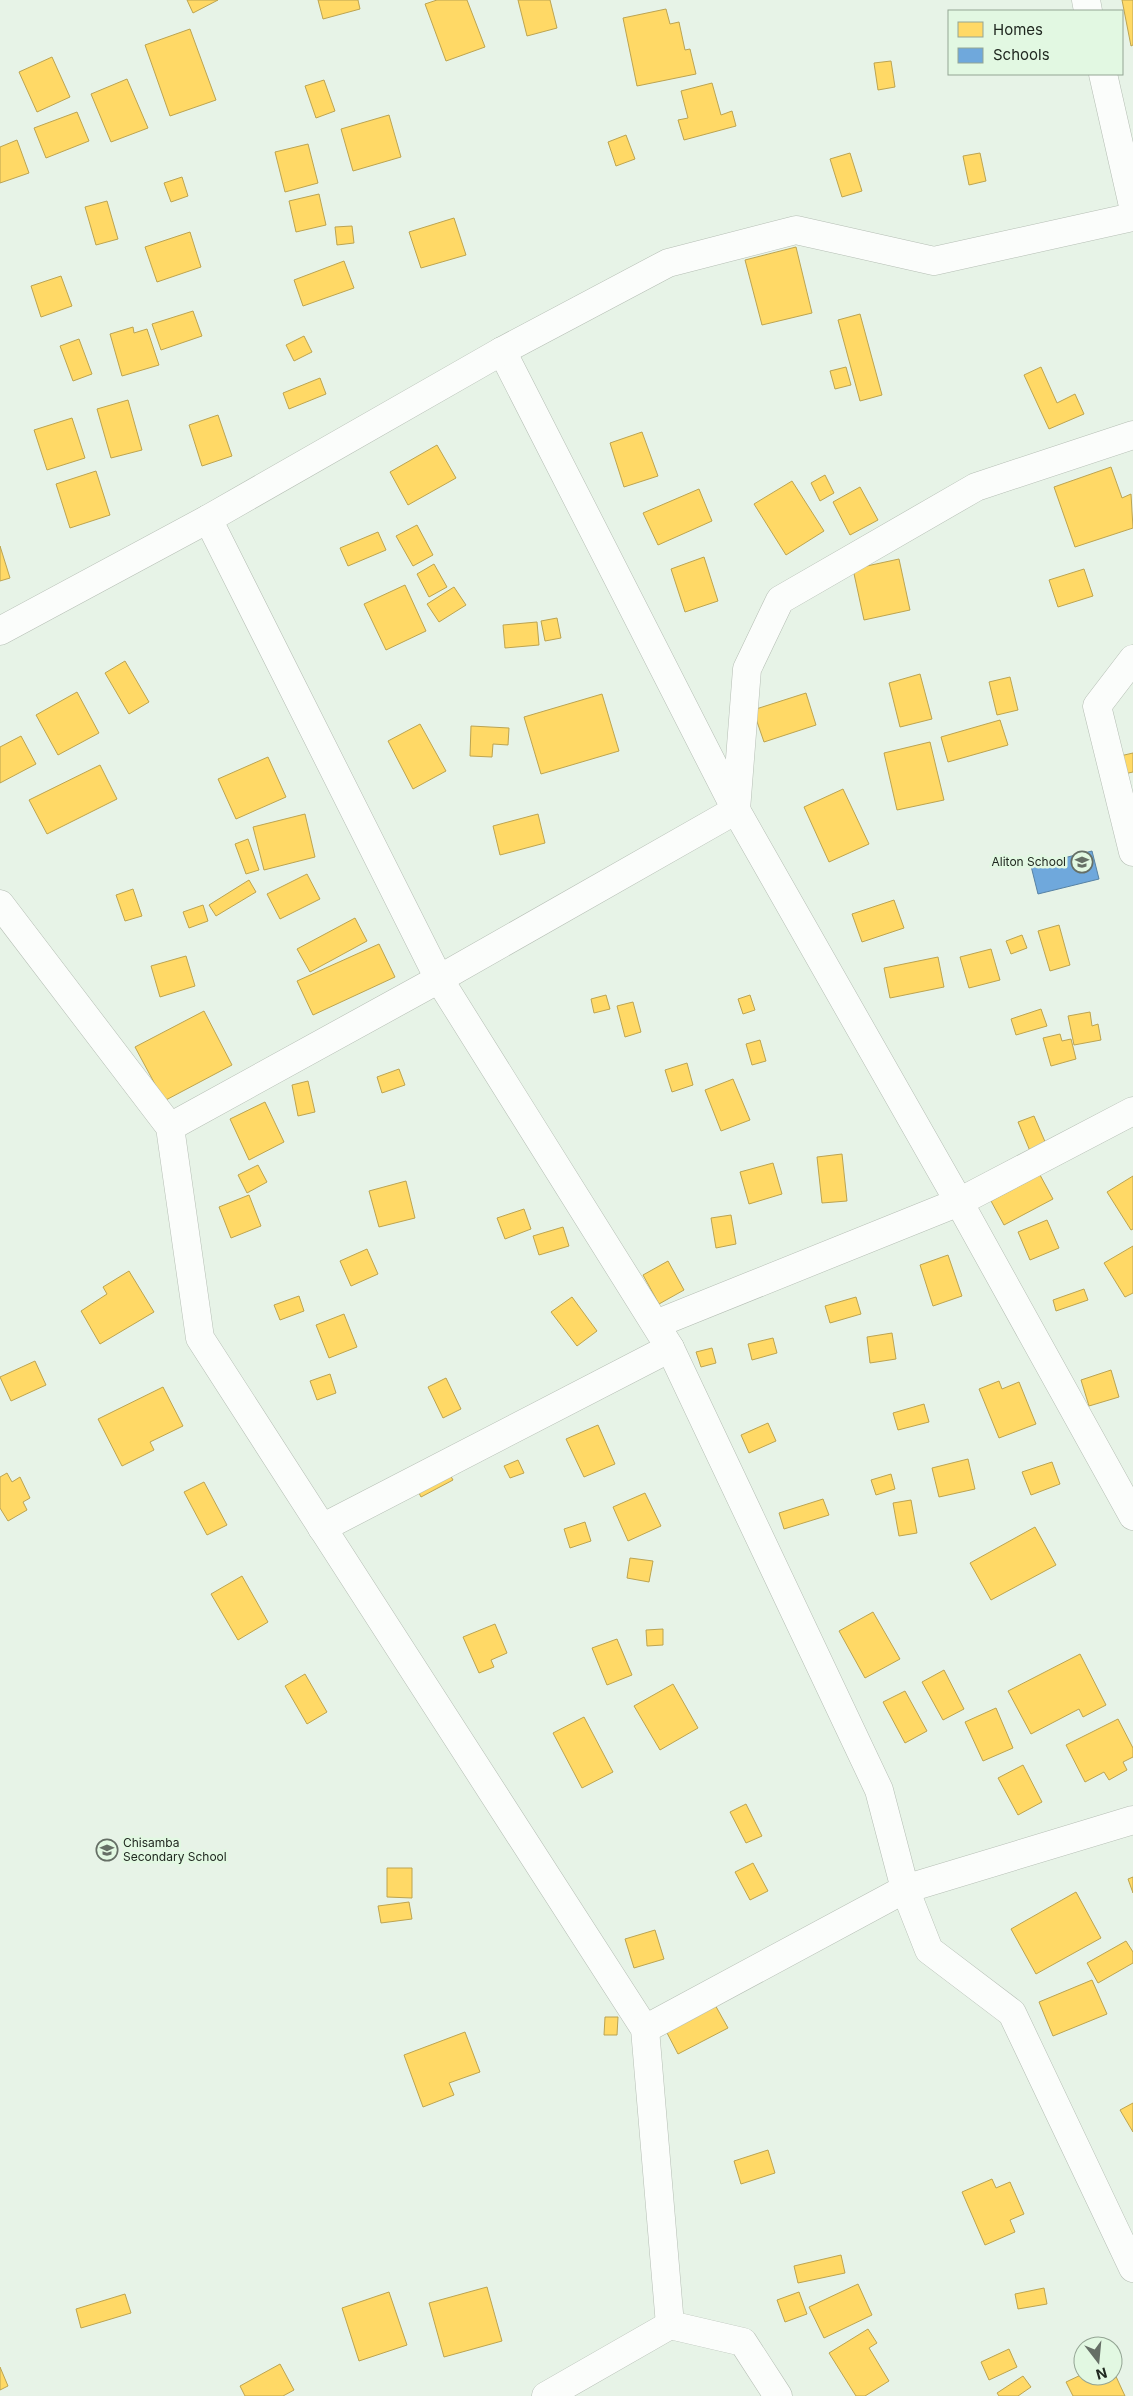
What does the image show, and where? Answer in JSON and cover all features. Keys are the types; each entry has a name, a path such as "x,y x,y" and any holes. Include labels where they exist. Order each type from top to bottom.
{"street":[{"path":"1102,75 1133,206"},
{"path":"0,631 208,519 502,351 668,262 796,230 934,262 1133,217"},
{"path":"502,351 736,810 959,1202 1133,1516"},
{"path":"736,810 747,669 780,600 976,487 1133,435"},
{"path":"208,519 440,979 670,1348 879,1790 905,1889 929,1950 1012,2013 1123,2222 1133,2268"},
{"path":"1133,660 1097,706 1133,852"},
{"path":"170,1126 440,979 736,810"},
{"path":"0,904 170,1126 200,1338 645,2028 670,2325"},
{"path":"656,1324 959,1202 1133,1112"},
{"path":"322,1528 670,1348"},
{"path":"645,2028 905,1889 1133,1820"},
{"path":"546,2396 670,2325 743,2342 778,2396"}],"building: Homes":[{"path":"187,0 218,0 193,13"},
{"path":"318,0 358,0 360,9 323,19"},
{"path":"437,0 467,0 485,47 446,61 425,4"},
{"path":"518,0 550,0 557,28 527,36"},
{"path":"1122,0 1133,0 1133,45 1131,46"},
{"path":"666,9 670,24 679,22 685,50 690,49 696,74 637,86 623,18"},
{"path":"190,29 216,100 170,116 145,45"},
{"path":"52,57 70,97 37,112 19,72"},
{"path":"891,61 895,87 878,90 874,63"},
{"path":"127,79 148,128 111,142 91,94"},
{"path":"324,80 335,111 316,118 305,86"},
{"path":"712,83 721,115 732,111 736,126 684,140 678,120 688,118 681,91"},
{"path":"77,112 89,141 46,158 34,128"},
{"path":"389,115 401,157 353,171 341,129"},
{"path":"626,135 635,159 616,166 608,142"},
{"path":"17,140 29,173 0,183 0,147"},
{"path":"308,144 318,183 285,192 275,152"},
{"path":"850,153 862,191 842,197 830,159"},
{"path":"980,153 986,181 969,185 963,156"},
{"path":"182,177 188,196 171,202 164,183"},
{"path":"319,194 326,225 296,232 289,201"},
{"path":"107,201 118,239 96,245 85,207"},
{"path":"454,218 466,255 421,268 409,232"},
{"path":"352,226 354,243 337,245 335,227"},
{"path":"190,232 201,267 157,282 145,247"},
{"path":"796,247 812,313 762,325 745,260"},
{"path":"344,261 354,288 303,306 294,280"},
{"path":"61,276 72,306 41,317 31,286"},
{"path":"193,311 202,336 161,350 152,324"},
{"path":"860,314 882,395 860,401 838,320"},
{"path":"133,327 134,333 147,329 159,365 122,376 110,334"},
{"path":"304,336 312,352 294,361 286,345"},
{"path":"79,339 92,374 73,381 60,346"},
{"path":"846,367 851,385 835,389 830,371"},
{"path":"1041,367 1057,403 1075,394 1084,414 1049,429 1024,375"},
{"path":"320,378 326,394 289,409 283,393"},
{"path":"128,400 142,450 111,458 97,409"},
{"path":"218,415 232,456 202,466 189,425"},
{"path":"72,418 85,458 47,470 34,430"},
{"path":"642,432 658,476 624,487 610,443"},
{"path":"437,445 456,478 408,505 390,472"},
{"path":"1111,467 1122,498 1131,494 1133,528 1075,547 1054,487"},
{"path":"96,471 110,515 70,528 56,484"},
{"path":"825,475 834,493 820,501 811,483"},
{"path":"792,481 824,531 786,555 754,504"},
{"path":"860,487 878,520 850,535 833,502"},
{"path":"699,489 712,521 658,545 643,513"},
{"path":"417,525 433,555 413,566 396,536"},
{"path":"378,532 386,550 348,566 340,548"},
{"path":"0,546 10,578 0,581"},
{"path":"704,557 718,601 685,612 671,569"},
{"path":"899,559 910,610 864,620 853,569"},
{"path":"434,564 447,587 429,597 417,574"},
{"path":"1084,569 1093,596 1058,607 1049,580"},
{"path":"405,585 426,631 386,650 364,604"},
{"path":"454,587 466,605 439,622 427,604"},
{"path":"557,618 561,638 545,641 541,621"},
{"path":"537,622 539,645 505,648 503,625"},
{"path":"125,661 149,702 129,714 105,673"},
{"path":"920,674 932,719 900,727 889,683"},
{"path":"1010,677 1018,710 997,715 989,682"},
{"path":"77,692 99,733 58,755 36,715"},
{"path":"806,693 816,725 764,742 753,710"},
{"path":"602,694 619,751 541,774 524,717"},
{"path":"1000,720 1008,745 948,762 941,737"},
{"path":"420,724 446,771 413,789 388,741"},
{"path":"471,726 509,728 508,745 493,744 492,757 470,756"},
{"path":"21,736 36,764 0,783 0,747"},
{"path":"930,742 944,800 897,810 884,753"},
{"path":"1133,753 1133,772 1124,774 1120,756"},
{"path":"268,757 286,797 236,819 218,779"},
{"path":"100,765 117,799 47,834 29,800"},
{"path":"843,789 869,844 829,862 804,807"},
{"path":"305,814 315,857 264,870 253,827"},
{"path":"538,814 545,843 500,855 493,826"},
{"path":"248,839 259,870 246,874 235,844"},
{"path":"307,874 320,899 280,919 267,894"},
{"path":"249,880 256,892 216,916 209,905"},
{"path":"133,889 142,916 125,921 116,895"},
{"path":"894,900 904,928 862,942 852,914"},
{"path":"203,905 208,921 189,928 183,912"},
{"path":"355,918 367,941 310,972 297,949"},
{"path":"1059,925 1070,965 1050,971 1038,931"},
{"path":"1022,935 1027,948 1011,954 1006,941"},
{"path":"379,944 395,977 313,1015 297,981"},
{"path":"991,949 1000,980 969,988 960,957"},
{"path":"186,956 195,986 160,997 151,966"},
{"path":"938,957 944,987 890,998 884,968"},
{"path":"606,995 610,1009 594,1013 591,999"},
{"path":"750,995 755,1010 743,1014 738,999"},
{"path":"633,1002 641,1032 625,1037 617,1006"},
{"path":"1041,1009 1047,1026 1016,1035 1011,1019"},
{"path":"204,1011 232,1065 164,1101 135,1047"},
{"path":"1090,1012 1092,1026 1098,1024 1101,1040 1074,1045 1068,1016"},
{"path":"1060,1034 1062,1041 1071,1039 1076,1059 1051,1066 1043,1038"},
{"path":"760,1040 766,1061 752,1065 746,1044"},
{"path":"687,1063 693,1085 672,1092 665,1070"},
{"path":"399,1069 405,1085 382,1093 377,1077"},
{"path":"733,1079 750,1120 721,1131 705,1090"},
{"path":"308,1081 315,1112 298,1116 292,1085"},
{"path":"265,1102 284,1142 249,1160 230,1119"},
{"path":"1034,1116 1046,1144 1030,1151 1018,1122"},
{"path":"842,1154 847,1201 822,1203 817,1157"},
{"path":"773,1163 782,1194 749,1204 740,1172"},
{"path":"258,1165 267,1182 247,1193 238,1175"},
{"path":"1040,1175 1053,1199 1004,1225 991,1201"},
{"path":"1133,1176 1133,1229 1131,1230 1107,1192"},
{"path":"406,1181 415,1218 379,1227 369,1191"},
{"path":"249,1195 261,1226 231,1238 219,1207"},
{"path":"524,1209 531,1229 505,1239 497,1218"},
{"path":"731,1215 736,1244 716,1248 711,1218"},
{"path":"1047,1220 1059,1248 1030,1260 1018,1232"},
{"path":"563,1227 569,1246 539,1255 533,1236"},
{"path":"1133,1246 1133,1293 1125,1297 1104,1263"},
{"path":"367,1249 378,1274 351,1286 340,1261"},
{"path":"948,1255 962,1296 933,1306 920,1265"},
{"path":"668,1261 684,1290 659,1304 643,1275"},
{"path":"129,1271 154,1312 100,1344 81,1311 107,1294 103,1287"},
{"path":"1084,1289 1088,1300 1056,1311 1053,1300"},
{"path":"299,1296 304,1311 280,1320 274,1305"},
{"path":"572,1297 597,1331 577,1346 551,1312"},
{"path":"856,1297 861,1314 830,1323 825,1306"},
{"path":"344,1314 357,1347 329,1358 316,1325"},
{"path":"892,1333 896,1359 870,1363 867,1337"},
{"path":"773,1338 777,1353 752,1360 748,1344"},
{"path":"712,1348 716,1363 701,1367 696,1352"},
{"path":"35,1361 46,1385 11,1401 0,1377"},
{"path":"1111,1370 1119,1397 1089,1406 1081,1380"},
{"path":"330,1374 336,1393 317,1400 310,1381"},
{"path":"446,1378 461,1409 443,1418 428,1387"},
{"path":"999,1381 1002,1389 1019,1382 1036,1424 999,1438 979,1389"},
{"path":"163,1387 183,1426 150,1442 154,1450 122,1466 98,1419"},
{"path":"924,1404 929,1422 898,1430 893,1413"},
{"path":"768,1423 776,1441 749,1453 741,1435"},
{"path":"598,1425 615,1464 584,1477 566,1439"},
{"path":"968,1459 975,1489 939,1497 932,1468"},
{"path":"518,1460 524,1473 510,1478 504,1466"},
{"path":"1052,1462 1060,1484 1031,1495 1022,1472"},
{"path":"445,1466 453,1480 421,1497 414,1483"},
{"path":"7,1473 12,1482 20,1477 30,1498 23,1502 27,1510 8,1521 0,1508 0,1477"},
{"path":"891,1474 895,1489 876,1495 871,1480"},
{"path":"204,1482 227,1525 207,1535 184,1492"},
{"path":"645,1493 661,1526 628,1541 613,1507"},
{"path":"823,1499 829,1515 784,1529 779,1513"},
{"path":"911,1500 917,1533 899,1536 893,1503"},
{"path":"585,1522 591,1541 570,1548 564,1529"},
{"path":"1035,1527 1056,1565 991,1600 970,1563"},
{"path":"630,1558 653,1561 649,1582 627,1578"},
{"path":"242,1576 268,1622 238,1640 211,1594"},
{"path":"873,1612 900,1659 865,1678 839,1631"},
{"path":"495,1624 507,1653 491,1660 494,1667 479,1673 463,1637"},
{"path":"663,1629 663,1645 647,1646 646,1630"},
{"path":"617,1639 632,1675 607,1685 592,1648"},
{"path":"1080,1654 1106,1705 1083,1717 1079,1709 1031,1734 1008,1691"},
{"path":"944,1670 964,1709 943,1720 922,1682"},
{"path":"305,1674 327,1712 307,1724 285,1686"},
{"path":"673,1684 698,1728 660,1750 634,1706"},
{"path":"905,1691 927,1731 905,1743 883,1702"},
{"path":"996,1708 1013,1748 983,1761 965,1722"},
{"path":"584,1717 613,1772 582,1788 553,1733"},
{"path":"1118,1719 1133,1748 1133,1757 1123,1762 1127,1770 1109,1780 1104,1772 1085,1782 1066,1745"},
{"path":"1023,1765 1042,1802 1018,1815 998,1778"},
{"path":"746,1804 762,1836 746,1843 730,1812"},
{"path":"753,1863 768,1891 750,1900 735,1872"},
{"path":"387,1868 412,1868 412,1898 387,1897"},
{"path":"1133,1877 1133,1893 1128,1879"},
{"path":"1076,1892 1101,1938 1036,1974 1011,1929"},
{"path":"409,1902 412,1919 381,1923 378,1906"},
{"path":"655,1930 664,1959 634,1968 625,1939"},
{"path":"1126,1941 1133,1952 1133,1963 1098,1983 1087,1963"},
{"path":"1092,1980 1107,2014 1053,2036 1039,2002"},
{"path":"714,2003 728,2028 678,2054 665,2029"},
{"path":"605,2017 618,2017 617,2035 604,2035"},
{"path":"465,2032 480,2072 449,2083 454,2095 423,2107 404,2055"},
{"path":"1133,2103 1133,2132 1120,2110"},
{"path":"768,2150 775,2173 741,2184 734,2161"},
{"path":"992,2179 996,2188 1010,2182 1024,2214 1010,2220 1015,2232 985,2245 962,2192"},
{"path":"841,2255 845,2273 798,2283 794,2266"},
{"path":"858,2284 872,2315 824,2338 809,2307"},
{"path":"487,2287 502,2341 444,2357 429,2303"},
{"path":"1044,2288 1047,2304 1018,2309 1015,2294"},
{"path":"389,2292 407,2345 359,2361 342,2308"},
{"path":"799,2292 807,2314 785,2322 777,2300"},
{"path":"125,2294 131,2313 81,2328 76,2309"},
{"path":"868,2329 877,2343 869,2348 889,2381 865,2396 856,2396 829,2353"},
{"path":"1009,2349 1017,2367 989,2380 981,2362"},
{"path":"280,2364 294,2390 283,2396 245,2396 240,2386"},
{"path":"0,2367 8,2386 0,2390"},
{"path":"1023,2376 1031,2387 1018,2396 999,2396 997,2393"},
{"path":"1073,2379 1073,2386 1120,2386 1125,2396 1073,2396 1066,2382"}],"building: Schools":[{"path":"1092,851 1099,879 1038,894 1031,866"}],"place":[{"name":"Aliton School","path":"1082,862"},
{"name":"Chisamba Secondary School","path":"107,1850"}]}
